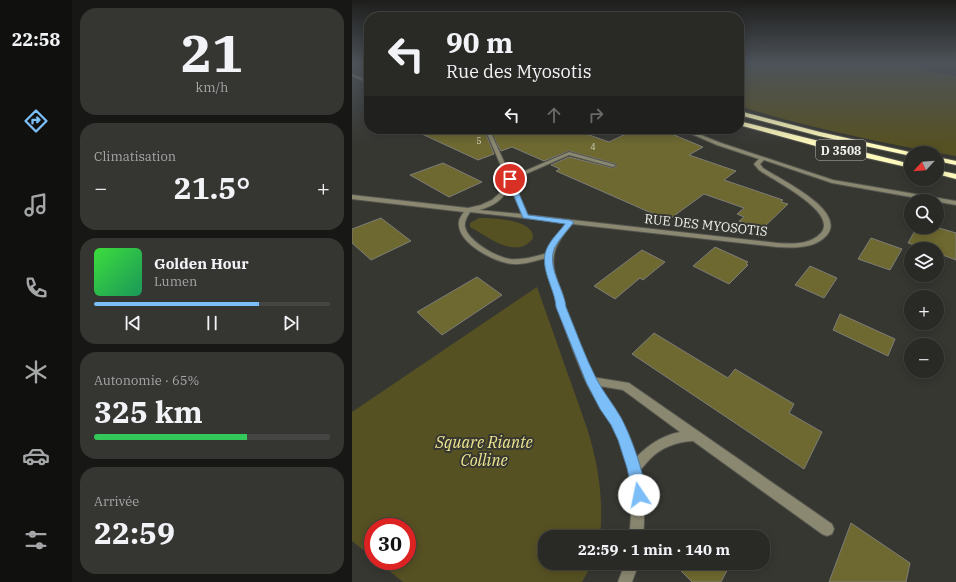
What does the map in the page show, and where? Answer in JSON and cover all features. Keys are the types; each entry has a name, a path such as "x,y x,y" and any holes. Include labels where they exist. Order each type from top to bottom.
{"highway":[{"name":"D 3508","path":"744,114 819,134 904,152"},
{"name":"D 3508","path":"744,124 796,139 904,165"},
{"path":"944,160 956,163"},
{"path":"944,173 956,176"}],"street":[{"path":"489,134 526,217"},
{"path":"696,134 832,182 956,203"},
{"path":"548,255 518,261 505,260 481,248 465,235 462,228 462,220 468,210 484,206 498,200 506,192 510,179 569,153 613,165"},
{"name":"RUE DES MYOSOTIS","path":"352,197 777,245 801,245 820,238 828,228 828,222 825,216 813,204 761,169 757,164 763,158"},
{"path":"570,222 555,242 548,255 550,272 560,299 561,307 592,382 616,421 634,468 639,495 636,530"},
{"path":"592,382 626,386 827,529"},
{"path":"634,468 646,453 662,442 678,436 695,435"},
{"path":"625,582 629,570"}],"green space":[{"path":"744,90 956,90 956,156 944,154 944,146 904,147 792,121 744,108"},
{"path":"479,218 503,219 520,223 532,232 533,238 526,244 519,247 511,247 502,244 470,227 470,223"},
{"name":"Square Riante Colline","path":"537,287 591,441 601,495 600,530 538,530 538,570 589,570 582,582 403,582 388,570 416,570 416,518 364,518 364,551 352,541 352,412"}],"building":[{"path":"422,134 486,134 494,154 478,160"},
{"path":"492,134 586,134 609,142 626,134 672,134 703,147 689,155 736,171 724,180 783,200 781,202 788,204 761,230 739,221 744,217 737,214 744,208 704,194 671,218 667,217 665,219 556,171 560,169 551,165 569,157 613,168 617,166 616,164 569,151 544,161 512,147 501,151"},
{"path":"443,163 482,182 449,197 410,175"},
{"path":"381,218 411,241 371,260 352,243 352,229"},
{"path":"944,229 956,233 956,260 944,256 944,242 909,242 913,234 944,234"},
{"path":"871,238 902,249 890,270 858,259"},
{"path":"715,247 748,262 746,264 748,265 729,284 693,266"},
{"path":"642,250 665,262 643,280 640,278 615,299 594,286"},
{"path":"810,266 837,278 824,298 795,285"},
{"path":"477,277 502,295 442,335 417,312"},
{"path":"840,314 895,339 888,356 833,330"},
{"path":"654,333 728,378 735,369 794,404 789,413 822,432 804,469 632,354"},
{"path":"851,523 910,563 906,582 829,582"},
{"path":"680,570 727,570 721,582 692,582"}],"route":[{"path":"510,179 526,217 570,222 552,246 548,255 550,272 560,299 561,307 592,382 616,421 624,439 634,468 639,495"}]}
